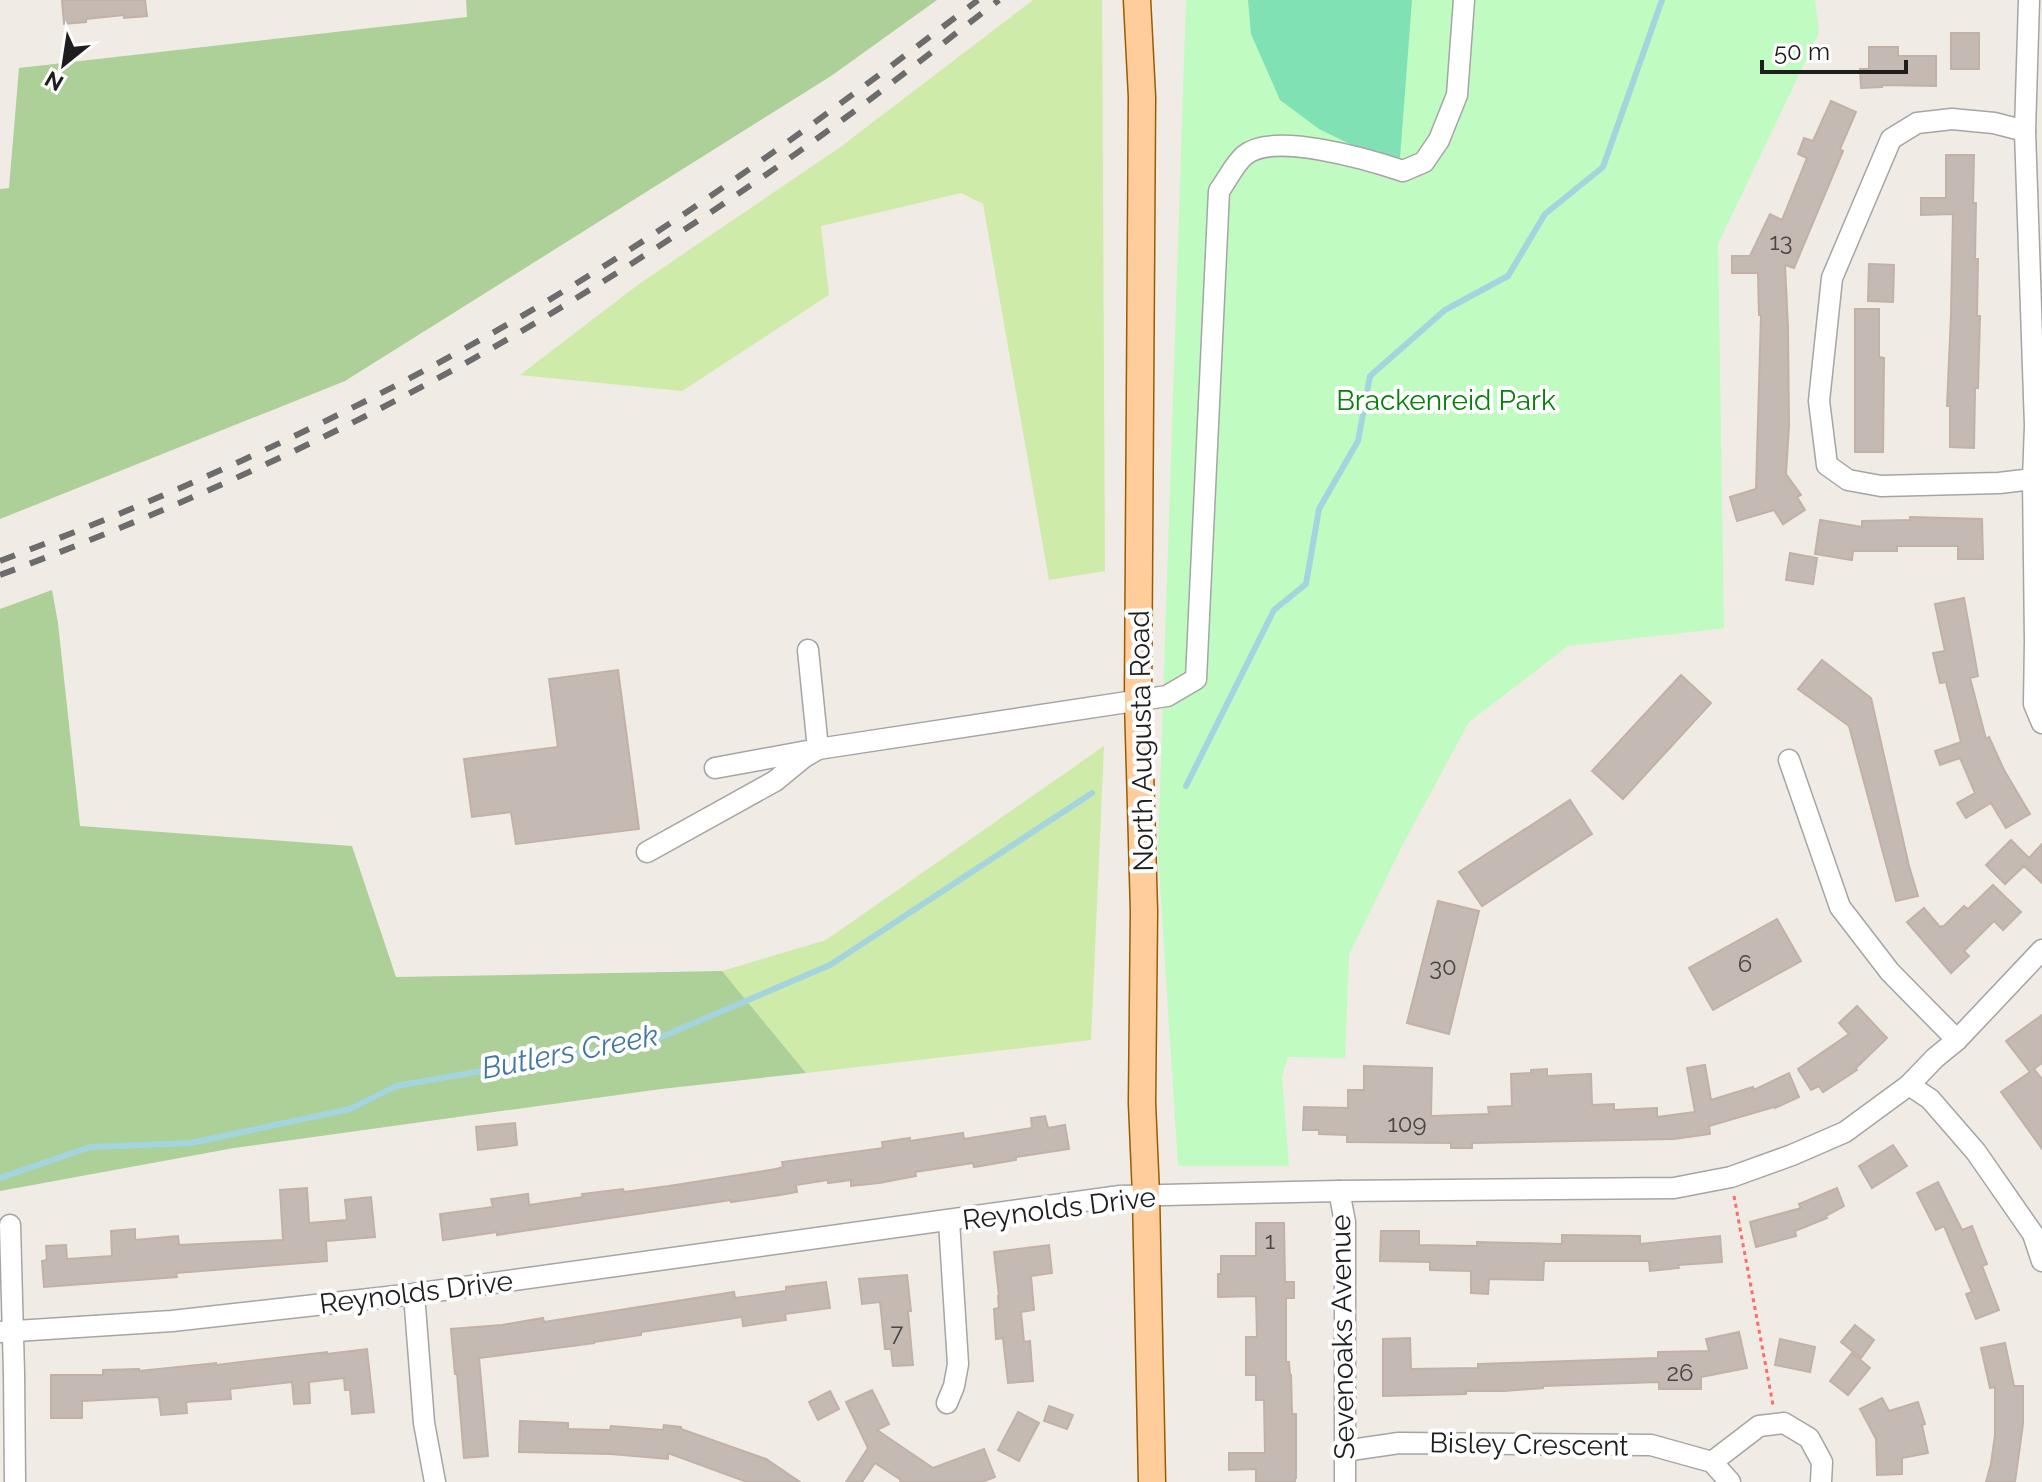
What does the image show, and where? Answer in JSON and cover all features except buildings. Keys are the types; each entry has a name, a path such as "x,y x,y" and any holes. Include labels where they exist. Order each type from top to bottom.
{"main road":[{"name":"North Augusta Road","path":"1137,0 1142,97 1138,701 1144,911 1142,1103 1152,1482"}],"street":[{"path":"715,768 818,749 1167,696 1196,679 1219,191 1244,156 1260,147 1319,149 1368,159 1403,171 1424,162 1439,140 1457,95 1464,0"},
{"path":"2029,0 2025,131 2035,426 2034,704 2042,723"},
{"path":"2025,131 1994,123 1952,119 1917,123 1891,139 1832,278 1819,401 1827,465 1848,480 1881,486 1999,483 2033,479"},
{"path":"808,650 818,749"},
{"path":"647,852 775,781 818,749"},
{"path":"1789,760 1840,907 1890,972 1957,1040"},
{"name":"Reynolds Drive","path":"7,1332 172,1321 414,1294 1120,1196 1674,1188 1731,1177 1845,1132 1909,1085 1957,1040 2042,950"},
{"path":"1909,1085 1930,1099 1976,1152 2033,1234 2042,1260"},
{"name":"Sevenoaks Avenue","path":"1339,1191 1345,1222 1345,1482"},
{"path":"947,1403 958,1364 949,1221"},
{"path":"10,1225 7,1332 15,1482"},
{"path":"414,1294 424,1423 435,1482"},
{"path":"1730,1482 1712,1462 1759,1426 1784,1423 1809,1438 1822,1462 1821,1482"},
{"name":"Bisley Crescent","path":"1344,1451 1399,1443 1651,1445 1712,1462"}],"path":[{"path":"1731,1177 1777,1424"}],"green space":[{"path":"466,0 937,0 831,76 345,381 0,519 0,189 9,188 19,68 467,17"},
{"path":"1033,0 1102,0 1105,571 1049,580 983,204 961,193 821,226 829,295 682,391 520,375 639,284 839,148"},
{"name":"Brackenreid Park","path":"1186,0 1815,0 1819,33 1718,244 1724,628 1568,646 1469,722 1402,846 1349,955 1345,1058 1288,1057 1282,1077 1289,1166 1178,1166 1158,853"},
{"path":"1248,0 1412,0 1400,158 1358,148 1319,129 1280,100 1251,34"},
{"path":"52,590 80,826 352,846 396,977 722,971 806,1073 661,1089 234,1148 0,1191 0,609"},
{"path":"1104,746 1091,1040 806,1073 722,971 826,940"}],"waterway":[{"name":"Butlers Creek","path":"1186,786 1274,610 1306,584 1319,509 1358,441 1370,376 1445,310 1508,276 1545,214 1603,167 1662,0"},
{"name":"Butlers Creek","path":"0,1178 90,1147 191,1143 350,1109 396,1086 652,1041 830,965 1092,793"}],"railway":[{"path":"0,561 147,502 292,437 504,327 625,253 728,184 978,0"},
{"path":"0,575 223,484 368,415 509,338 747,188 864,104 999,0"}]}
